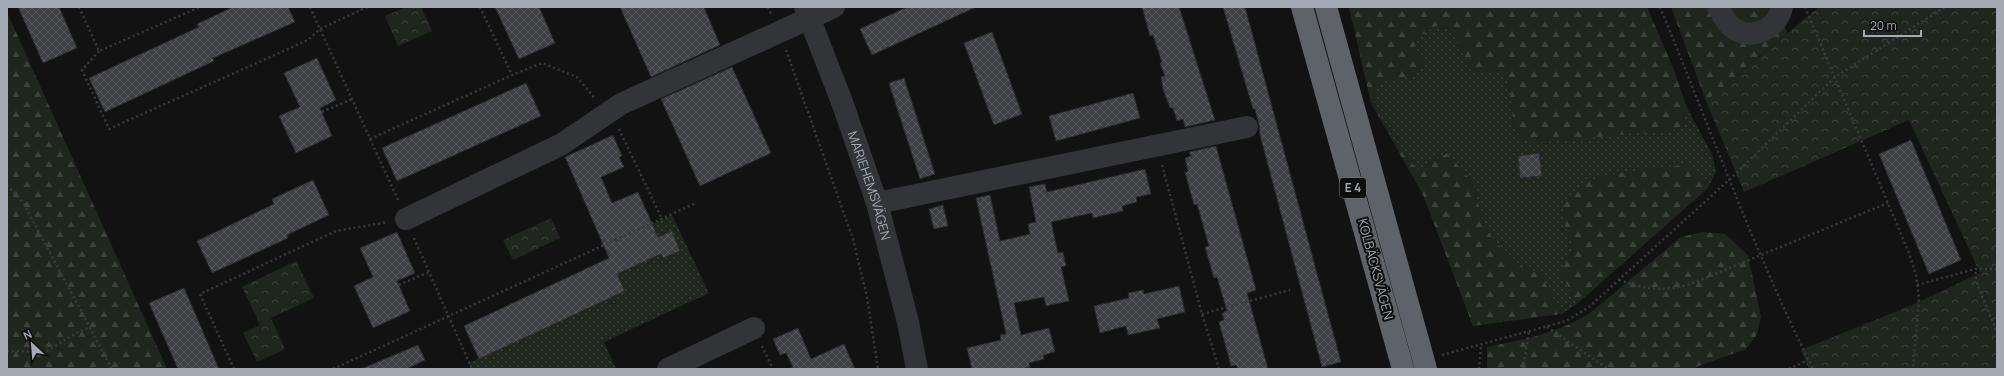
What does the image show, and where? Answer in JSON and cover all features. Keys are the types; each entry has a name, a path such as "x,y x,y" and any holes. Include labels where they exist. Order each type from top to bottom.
{"highway":[{"name":"KOLBÄCKSVÄGEN","path":"1302,7 1402,369"},
{"name":"KOLBÄCKSVÄGEN","path":"1326,7 1431,363"}],"street":[{"path":"406,219 562,144 586,129 606,112 627,101 780,31 808,12 834,7"},
{"path":"1718,7 1726,22 1733,29 1743,33 1752,33 1769,28 1779,17 1782,7"},
{"name":"MARIEHEMSVÄGEN","path":"808,12 877,203 908,322 917,369"},
{"path":"877,203 1247,127"},
{"path":"668,369 754,328"}],"path":[{"path":"79,7 99,50"},
{"path":"200,7 99,50 82,70 109,129 308,40 320,29 367,7"},
{"path":"310,7 472,369"},
{"path":"480,7 512,75"},
{"path":"768,7 780,31 853,239 867,297 878,369"},
{"path":"1660,7 1761,256 1782,305 1813,369"},
{"path":"1805,7 1909,254 1919,299 1913,369"},
{"path":"1431,363 1481,344 1566,321 1589,307 1729,180 1835,77 1945,7"},
{"path":"370,139 512,75 542,64 577,77 606,112 621,132 662,219"},
{"path":"322,112 352,99"},
{"path":"1157,146 1202,314 1219,369"},
{"path":"7,185 24,204 53,257 88,328 112,369"},
{"path":"1619,280 1647,289 1670,289 1688,285 1888,202"},
{"path":"334,369 696,203"},
{"path":"234,369 200,294 336,231 406,219"},
{"path":"1917,285 1975,269 1997,269"},
{"path":"1975,269 1977,284 1997,332"},
{"path":"399,285 429,272"},
{"path":"1202,314 1290,290"},
{"path":"1547,326 1608,369"},
{"path":"7,351 46,352 76,333 88,328"},
{"path":"754,328 773,369"},
{"path":"1523,369 1529,331"},
{"path":"1479,369 1481,344"},
{"path":"1789,369 1808,360"}],"green space":[{"path":"406,7 421,7 432,31 398,46 385,16"},
{"path":"1349,7 1647,7 1674,70 1687,108 1680,129 1536,143 1523,140 1514,128 1509,84 1499,71 1480,72 1469,67 1462,49 1451,30 1436,26 1417,38 1415,49 1423,61 1422,69 1411,76 1375,83 1374,104 1395,145 1419,171 1447,153 1473,183 1484,227 1513,262 1541,275 1561,314 1473,326 1423,195 1371,103"},
{"path":"1671,7 1779,7 1787,33 1706,101"},
{"path":"1819,7 1997,7 1997,369 1809,369 1801,350 1912,305 1980,273 1909,120 1744,192 1706,101"},
{"path":"7,12 167,369 7,369"},
{"path":"1436,26 1451,30 1462,49 1469,67 1480,72 1499,70 1509,84 1514,128 1680,129 1687,108 1712,154 1716,172 1708,188 1699,176 1563,217 1575,249 1560,271 1577,304 1561,314 1541,275 1513,262 1484,227 1473,183 1447,153 1419,171 1395,145 1374,104 1375,83 1423,61 1415,49 1417,38"},
{"path":"1686,165 1699,176 1708,188 1577,304 1560,271 1575,249 1566,230 1563,218 1565,202 1575,190 1591,181 1632,171"},
{"path":"672,215 709,293 604,342 616,369 472,369 469,363 625,291 604,246"},
{"path":"551,218 560,238 513,260 503,240"},
{"path":"1702,232 1725,234 1748,255 1761,317 1757,334 1746,349 1691,369 1487,369 1487,347 1540,335 1577,320 1590,313 1681,237"},
{"path":"296,261 314,298 271,318 285,349 257,362 243,333 260,325 242,287"}],"building":[{"path":"18,7 59,7 77,48 43,63"},
{"path":"233,7 288,7 295,22 213,58 214,61 105,112 89,78 199,27 197,24"},
{"path":"495,7 539,7 555,43 519,59"},
{"path":"620,7 704,7 720,45 651,77"},
{"path":"907,7 976,7 872,55 860,29"},
{"path":"1142,7 1179,7 1215,120 1185,127 1183,119 1177,121 1173,108 1170,108 1163,89 1161,77 1165,76 1160,63 1162,62 1153,35 1150,36"},
{"path":"1223,7 1245,7 1341,362 1322,367 1260,135 1255,109 1253,109"},
{"path":"992,32 1022,114 994,125 964,43"},
{"path":"317,58 336,100 320,108 332,136 296,153 279,116 300,107 284,73"},
{"path":"732,67 771,153 700,186 661,99"},
{"path":"904,78 935,174 920,179 889,83"},
{"path":"526,83 541,116 397,181 382,148"},
{"path":"1133,93 1140,118 1056,141 1049,116"},
{"path":"613,135 622,156 619,157 624,167 601,177 612,203 638,192 658,237 672,231 680,251 663,258 661,254 617,274 625,291 479,359 464,326 609,258 565,157"},
{"path":"1911,140 1961,260 1929,274 1879,154"},
{"path":"1216,146 1256,290 1247,293 1268,369 1238,369 1236,365 1231,366 1219,322 1224,320 1222,313 1227,311 1217,277 1214,278 1205,247 1209,246 1197,204 1194,205 1185,172 1188,172 1185,158 1191,156 1189,152"},
{"path":"1539,153 1542,176 1520,178 1518,156"},
{"path":"1145,169 1151,194 1136,197 1137,202 1122,206 1123,211 1093,218 1092,213 1051,222 1058,253 1063,252 1066,266 1061,267 1069,301 1046,306 1044,297 1014,303 1021,335 1049,328 1055,352 1043,355 1044,359 1029,363 1030,367 1021,369 972,369 967,348 1001,340 1000,335 1006,334 976,198 990,195 1000,241 1030,234 1028,224 1036,222 1029,187 1045,184 1047,192"},
{"path":"313,180 329,215 287,235 288,238 212,273 197,241 274,204 272,199"},
{"path":"943,205 948,226 934,229 929,209"},
{"path":"397,232 415,273 397,281 410,311 373,328 354,286 373,277 360,248"},
{"path":"1179,286 1185,312 1157,319 1160,328 1128,335 1126,326 1100,333 1094,306 1129,298 1128,293 1143,290 1144,294"},
{"path":"184,288 219,369 178,369 149,303"},
{"path":"798,328 811,359 844,344 855,369 789,369 793,367 786,353 780,355 773,339"},
{"path":"418,345 425,360 406,369 361,369"}]}
